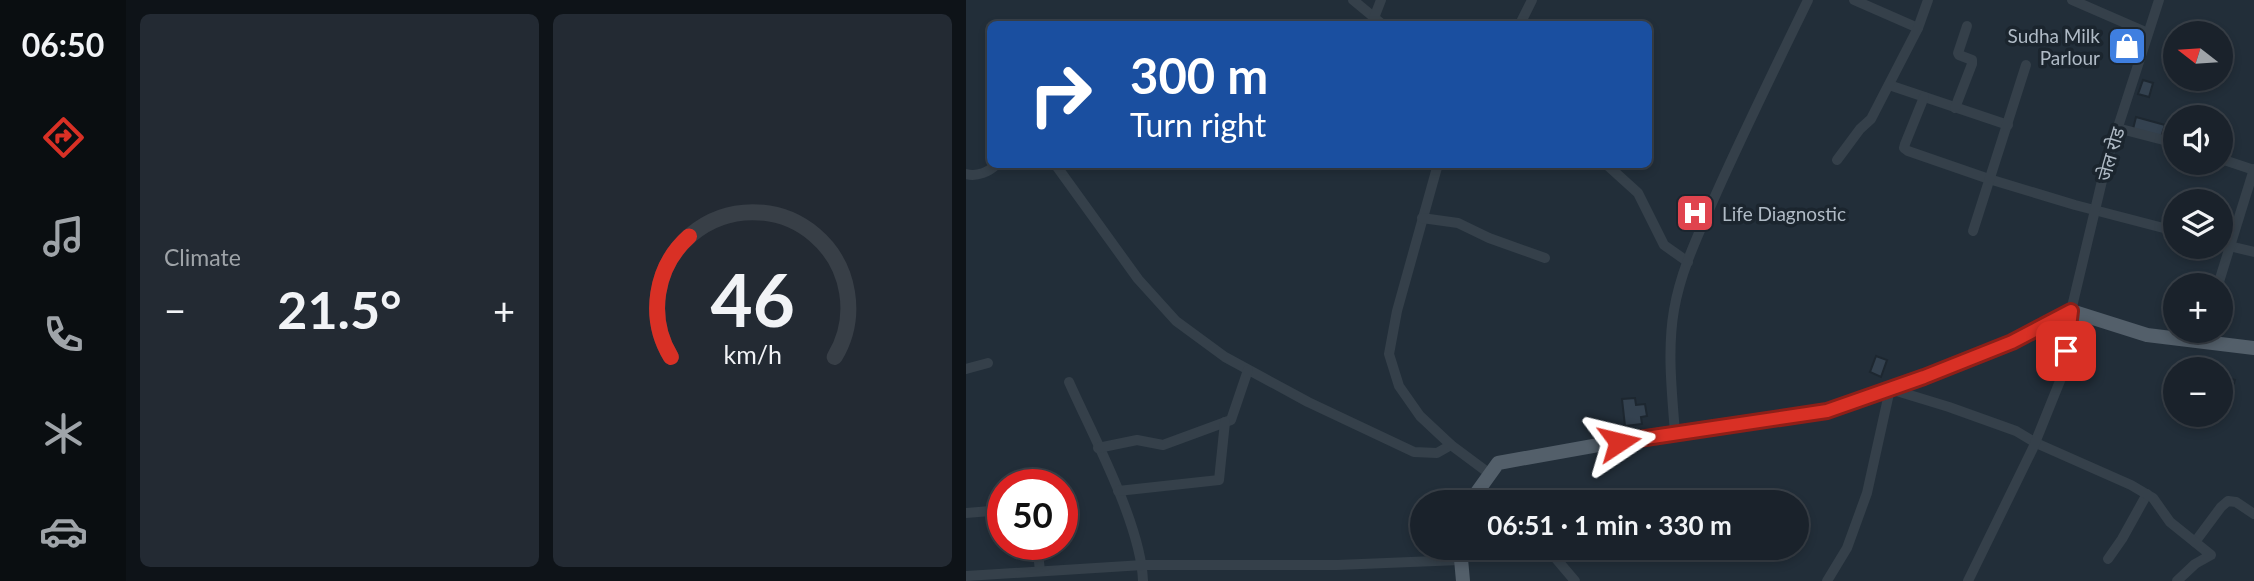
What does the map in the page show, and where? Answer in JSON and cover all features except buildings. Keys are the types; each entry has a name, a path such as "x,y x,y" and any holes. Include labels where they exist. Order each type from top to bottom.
{"main road":[{"path":"1479,490 1498,463 1827,411 2012,342 2071,311 2147,335 2163,335"},
{"path":"2233,343 2254,348"},
{"path":"1461,560 1463,581"}],"street":[{"path":"1353,0 1378,21"},
{"path":"1378,21 1381,0"},
{"path":"1522,21 1532,0"},
{"path":"1675,433 1671,370 1674,313 1679,288 1741,139 1808,0"},
{"path":"1854,0 1918,28"},
{"path":"1837,160 1871,119 1918,28 1928,0"},
{"path":"2072,0 2148,33"},
{"name":"जेल रोड","path":"1968,581 2036,443 2064,371 2071,311 2106,164 2158,0"},
{"path":"1955,107 1972,64 1972,60 1958,53 1967,26"},
{"path":"1973,231 2026,65"},
{"path":"1889,85 2008,125"},
{"path":"1924,97 1904,148 1908,151 1989,179 2163,227"},
{"path":"2117,128 2163,140"},
{"path":"2233,163 2254,169 2233,226"},
{"path":"966,174 984,173 991,168"},
{"path":"1058,168 1138,279 1175,321 1225,357 1308,402 1413,452 1437,453 1451,445"},
{"path":"1437,168 1397,312 1389,355 1399,386 1420,416 1451,445 1490,474"},
{"path":"1610,168 1638,193 1664,244 1688,262"},
{"path":"1422,218 1458,223 1489,238 1545,258"},
{"path":"2233,247 2254,252"},
{"path":"966,369 988,363"},
{"path":"1098,448 1136,440 1163,445 1231,420 1248,370"},
{"path":"1069,382 1118,491 1143,565 1143,581"},
{"path":"1827,581 1847,548 1867,493 1890,389 2016,431 2153,498 2170,523 2211,555 2195,564 2177,581"},
{"path":"1118,491 1219,480 1225,422"},
{"path":"2108,559 2147,494"},
{"path":"2195,542 2228,501 2236,502 2254,514"},
{"path":"966,513 987,511"},
{"path":"966,576 1143,565 1337,565 1410,558"},
{"path":"1039,560 1040,571"},
{"path":"1557,560 1575,581"}],"place":[{"name":"Sudha Milk Parlour","path":"2127,46"},
{"name":"Life Diagnostic","path":"1695,213"}],"route":[{"path":"1619,442 1827,411 2012,342 2071,311 2066,351"}]}
